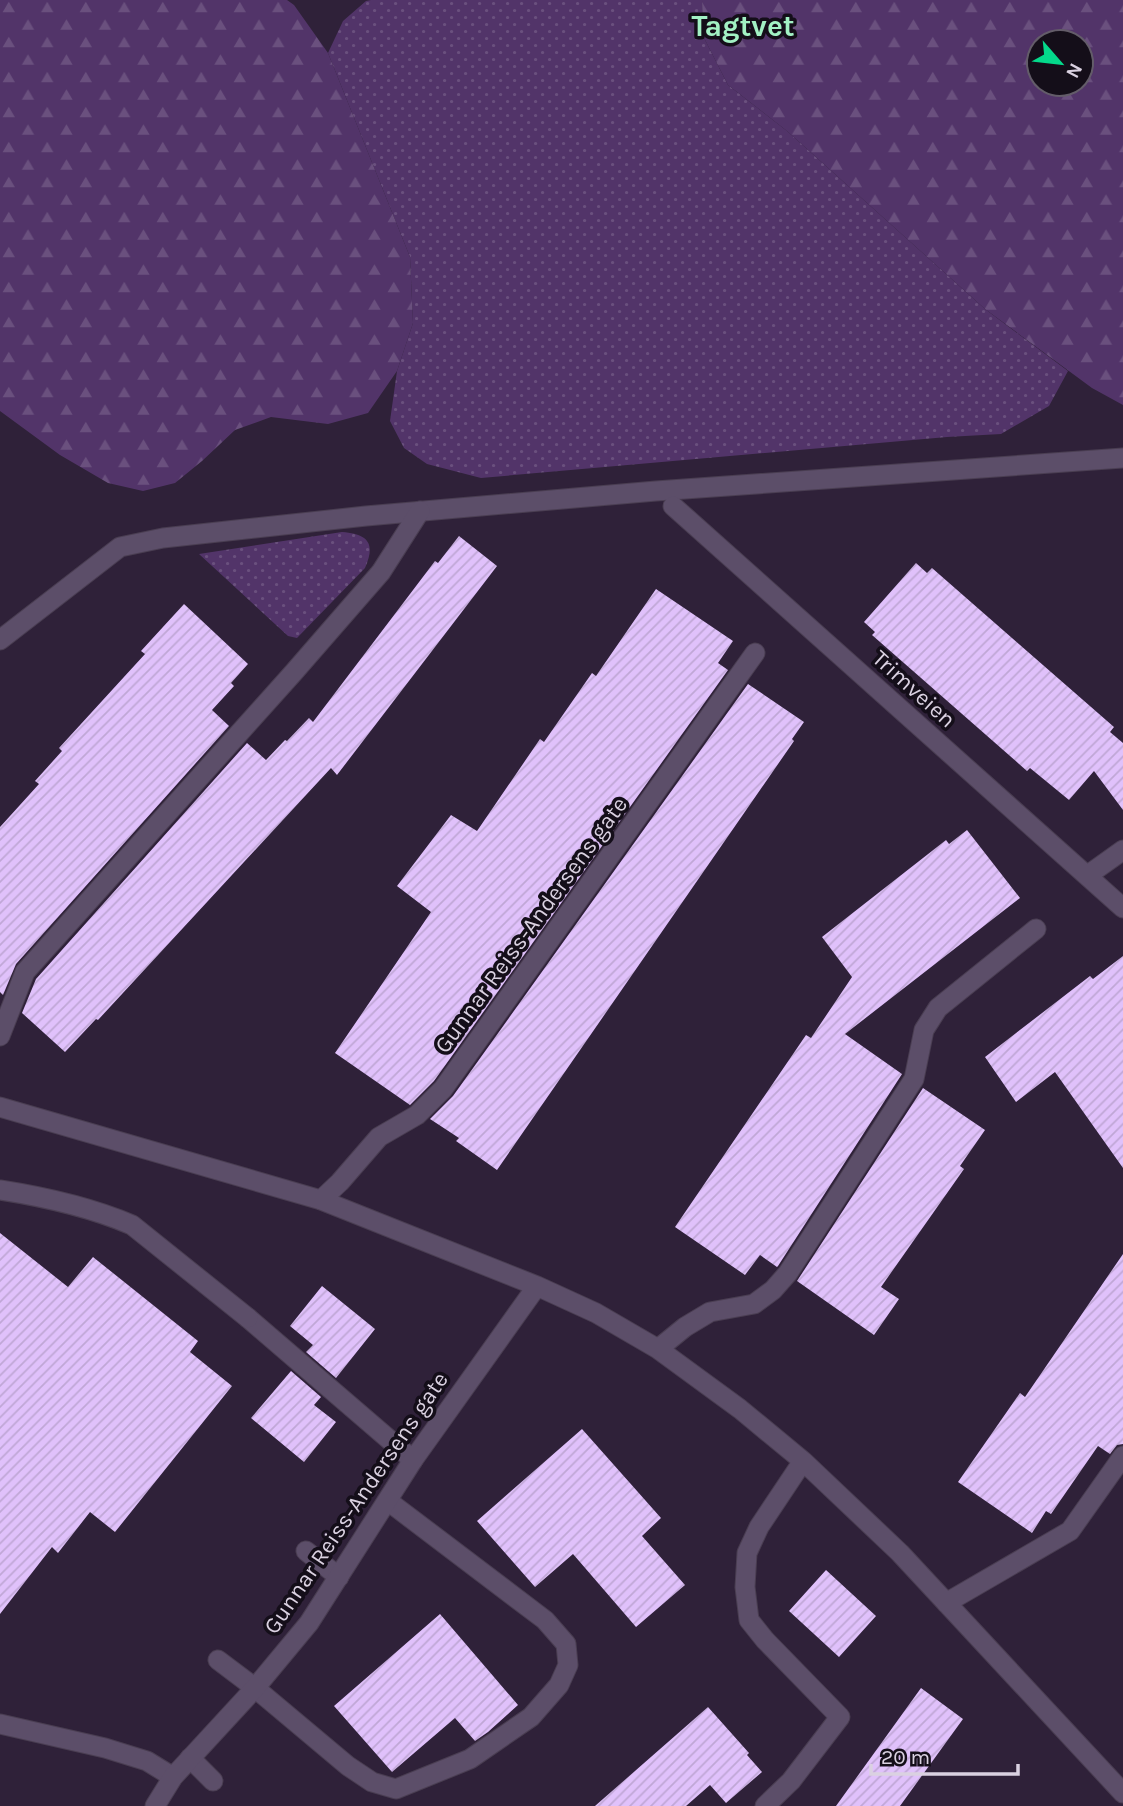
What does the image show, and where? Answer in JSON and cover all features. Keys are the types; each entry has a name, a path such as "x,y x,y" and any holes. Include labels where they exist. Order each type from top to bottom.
{"street":[{"path":"0,640 120,547 163,538 420,511 697,488 1123,458"},
{"name":"Trimveien","path":"673,506 1123,908"},
{"path":"0,1036 25,972 381,572 420,511"},
{"name":"Gunnar Reiss-Andersens gate","path":"321,1200 379,1137 417,1115 443,1089 755,653"},
{"path":"1088,876 1123,850"},
{"path":"658,1349 685,1327 710,1312 754,1304 773,1290 788,1273 914,1079 924,1030 938,1008 1036,929"},
{"path":"0,1107 321,1200 537,1286 596,1313 658,1349 740,1409 803,1461 900,1553 1123,1793"},
{"path":"0,1190 48,1198 132,1225 248,1318 413,1460"},
{"name":"Gunnar Reiss-Andersens gate","path":"155,1806 173,1777 309,1623 413,1460 537,1286"},
{"path":"946,1603 1070,1531 1123,1456"},
{"path":"765,1806 791,1781 840,1717 749,1620 745,1587 747,1553 758,1527 803,1461"},
{"path":"218,1660 348,1766 372,1782 396,1789 470,1759 531,1717 559,1685 568,1665 566,1644 545,1620 387,1501"},
{"path":"306,1551 339,1577"},
{"path":"0,1724 147,1760 173,1777"},
{"path":"190,1758 213,1781"}],"green space":[{"path":"0,0 287,0 294,5 328,53 410,257 413,323 397,371 368,413 328,424 271,417 235,430 175,483 143,491 108,483 60,455 0,411"},
{"path":"702,0 703,36 728,85 787,131 985,309 1068,371 1049,406 1001,434 481,478 427,464 404,448 390,421 397,371 413,323 410,257 328,53 343,21 366,1"},
{"path":"702,0 1123,0 1123,405 1092,388 985,309 787,131 728,85 703,36"},
{"path":"342,532 358,535 367,541 370,552 365,568 297,638 288,636 199,554"}],"building":[{"path":"459,536 497,566 337,775 331,768 98,1020 96,1019 65,1052 22,1013 36,979 247,743 266,760 309,718 313,722 435,561 438,563"},
{"path":"916,563 927,573 932,568 1114,727 1110,732 1123,743 1123,810 1094,771 1069,800 1030,768 1027,771 872,635 875,632 864,622"},
{"path":"656,589 733,641 718,663 728,670 434,1081 410,1105 335,1053 431,912 397,886 451,815 477,831 540,739 544,742 592,673 596,676"},
{"path":"184,604 248,664 231,683 234,686 212,710 229,726 16,964 3,995 0,992 0,827 39,784 35,781 62,751 59,748 145,654 141,651"},
{"path":"748,684 804,722 792,739 794,741 497,1170 456,1141 459,1138 430,1119 453,1096"},
{"path":"967,830 1020,898 845,1034 902,1074 778,1266 760,1255 745,1275 675,1227 806,1035 811,1038 852,977 822,937 946,840 949,844"},
{"path":"1123,956 1123,1168 1055,1072 1016,1102 985,1057 1090,976 1093,979"},
{"path":"923,1088 985,1130 960,1166 964,1169 881,1287 899,1299 874,1335 797,1281"},
{"path":"0,1233 68,1287 93,1257 198,1341 190,1352 232,1386 115,1532 90,1512 58,1553 52,1547 0,1614"},
{"path":"1123,1254 1123,1444 1117,1445 1110,1454 1098,1446 1051,1514 1046,1511 1032,1533 958,1482 1020,1393 1025,1397"},
{"path":"322,1286 375,1329 336,1378 306,1352 313,1345 290,1326"},
{"path":"291,1371 321,1397 314,1405 336,1422 304,1462 251,1418"},
{"path":"582,1429 661,1518 642,1536 685,1585 636,1627 573,1554 535,1587 477,1521"},
{"path":"826,1570 876,1616 839,1657 789,1611"},
{"path":"440,1614 518,1705 475,1741 455,1718 392,1772 334,1706"},
{"path":"921,1688 963,1719 900,1806 836,1806"},
{"path":"708,1707 749,1753 747,1755 762,1772 726,1803 710,1785 686,1806 595,1806"}],"district":[{"name":"Tagtvet","path":"743,26"}]}
